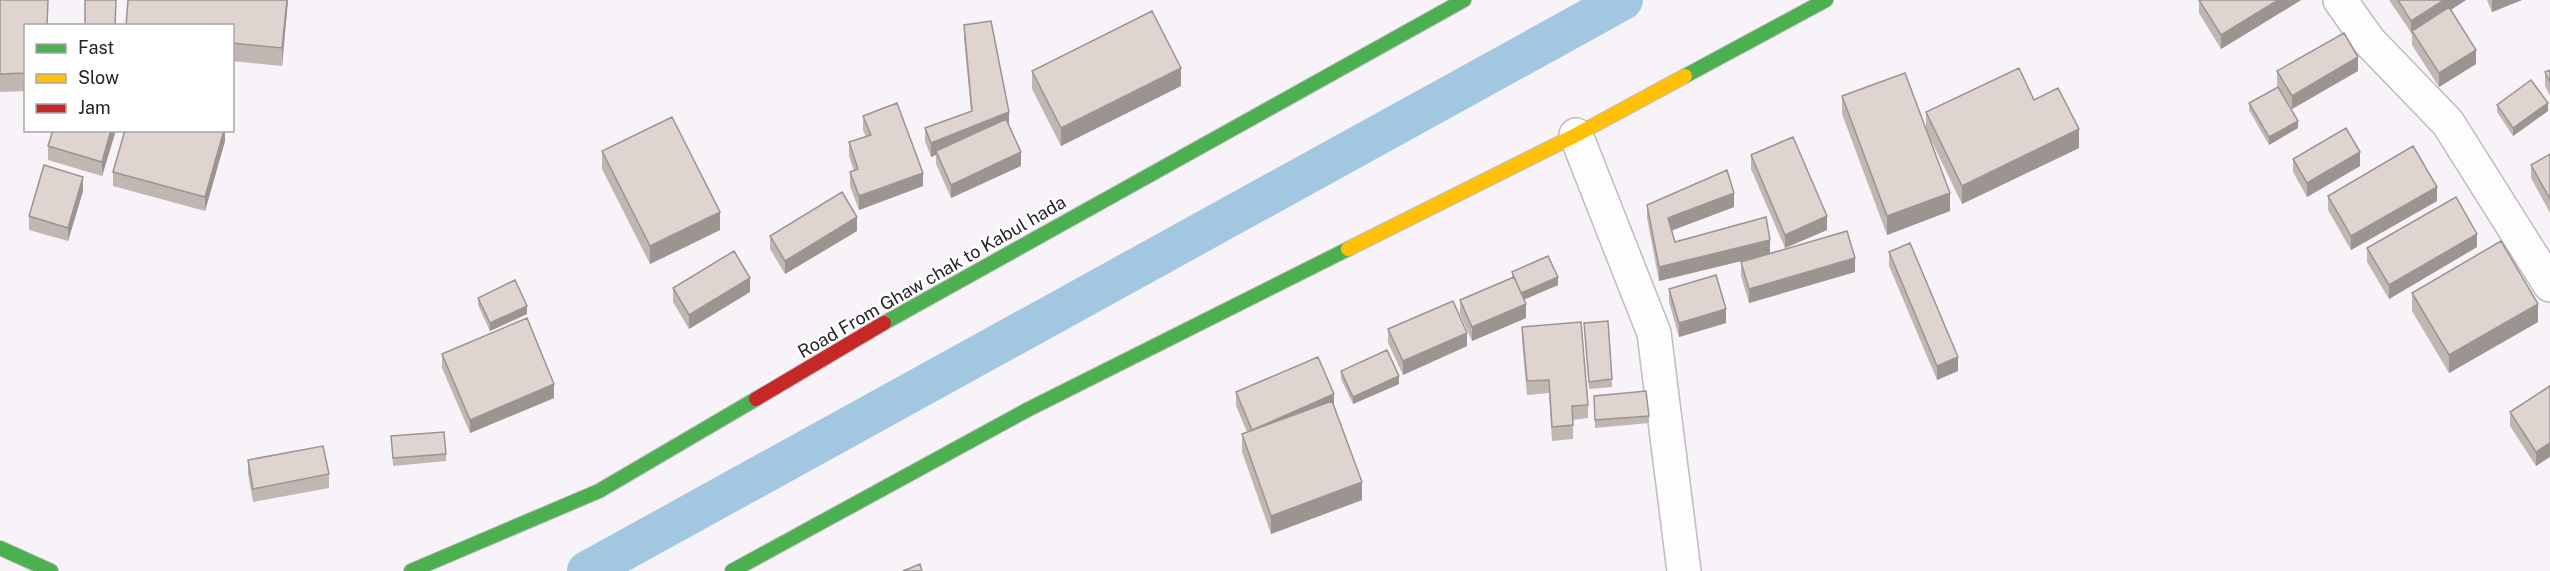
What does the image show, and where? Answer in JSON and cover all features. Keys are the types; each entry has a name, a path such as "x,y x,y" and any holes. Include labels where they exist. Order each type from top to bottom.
{"street":[{"name":"Road From Ghaw chak to Kabul hada","path":"411,571 599,491 910,308 1464,0"},
{"path":"732,571 1027,410 1576,135 1826,0"},
{"path":"2340,0 2369,41 2448,123 2550,285"},
{"path":"1576,135 1654,333 1684,571"},
{"path":"0,548 51,571"}],"building":[{"path":"0,0 48,0 47,24 24,24 24,73 0,74"},
{"path":"85,0 116,0 115,24 85,24"},
{"path":"128,0 287,0 282,48 234,43 234,24 126,24"},
{"path":"2199,0 2278,0 2221,35"},
{"path":"2398,0 2444,0 2411,21"},
{"path":"2449,7 2476,50 2439,73 2412,31"},
{"path":"1152,11 1181,68 1061,128 1032,71"},
{"path":"991,21 1009,112 931,143 925,128 972,111 964,25"},
{"path":"2344,33 2358,57 2292,96 2277,71"},
{"path":"2019,68 2034,100 2058,88 2079,129 1962,186 1926,112"},
{"path":"2550,70 2550,82 2545,72"},
{"path":"1905,73 1950,193 1887,216 1842,96"},
{"path":"2531,80 2548,103 2513,128 2497,105"},
{"path":"2278,87 2298,121 2269,137 2249,103"},
{"path":"897,103 923,173 859,196 850,172 858,169 849,142 871,135 863,116"},
{"path":"672,117 720,212 650,246 602,151"},
{"path":"1006,119 1021,152 951,185 936,151"},
{"path":"2346,128 2360,152 2307,183 2293,159"},
{"path":"52,132 110,132 102,162 48,146"},
{"path":"124,132 223,132 205,197 113,172"},
{"path":"1793,137 1827,216 1785,235 1751,155"},
{"path":"2413,146 2437,187 2351,236 2328,196"},
{"path":"2550,154 2550,199 2531,165"},
{"path":"44,165 83,177 68,228 29,216"},
{"path":"1727,170 1734,193 1668,218 1675,242 1766,217 1770,240 1659,267 1647,205"},
{"path":"842,192 857,217 785,261 770,236"},
{"path":"2456,197 2477,234 2389,285 2367,248"},
{"path":"1847,231 1855,258 1749,289 1741,262"},
{"path":"2501,241 2538,304 2449,355 2412,293"},
{"path":"1910,243 1958,357 1937,366 1889,252"},
{"path":"734,251 750,278 689,315 673,288"},
{"path":"1548,256 1558,277 1521,293 1512,272"},
{"path":"1716,275 1726,309 1679,323 1669,289"},
{"path":"1514,277 1526,304 1472,327 1460,300"},
{"path":"515,280 527,306 490,323 478,298"},
{"path":"1453,301 1467,333 1403,361 1388,329"},
{"path":"527,318 554,384 470,420 442,354"},
{"path":"1608,321 1612,379 1589,382 1584,323"},
{"path":"1581,322 1588,405 1572,406 1573,425 1552,427 1549,380 1527,381 1522,327"},
{"path":"1387,350 1399,376 1353,397 1341,371"},
{"path":"1318,357 1334,394 1252,430 1236,392"},
{"path":"2550,386 2550,443 2536,452 2510,412"},
{"path":"1646,391 1649,416 1595,420 1594,396"},
{"path":"1332,401 1362,482 1271,516 1242,434"},
{"path":"444,432 446,454 393,458 391,436"},
{"path":"323,446 329,474 253,489 248,460"},
{"path":"920,564 922,571 903,571"}],"waterway":[{"path":"587,571 1623,0"}],"traffic: fast":[{"path":"884,323 1464,0"},
{"path":"1685,76 1826,0"},
{"path":"732,571 1027,410 1348,249"},
{"path":"411,571 599,491 756,399"},
{"path":"0,548 51,571"}],"traffic: slow":[{"path":"1348,249 1576,135 1685,76"}],"traffic: jam":[{"path":"756,399 884,323"}]}
